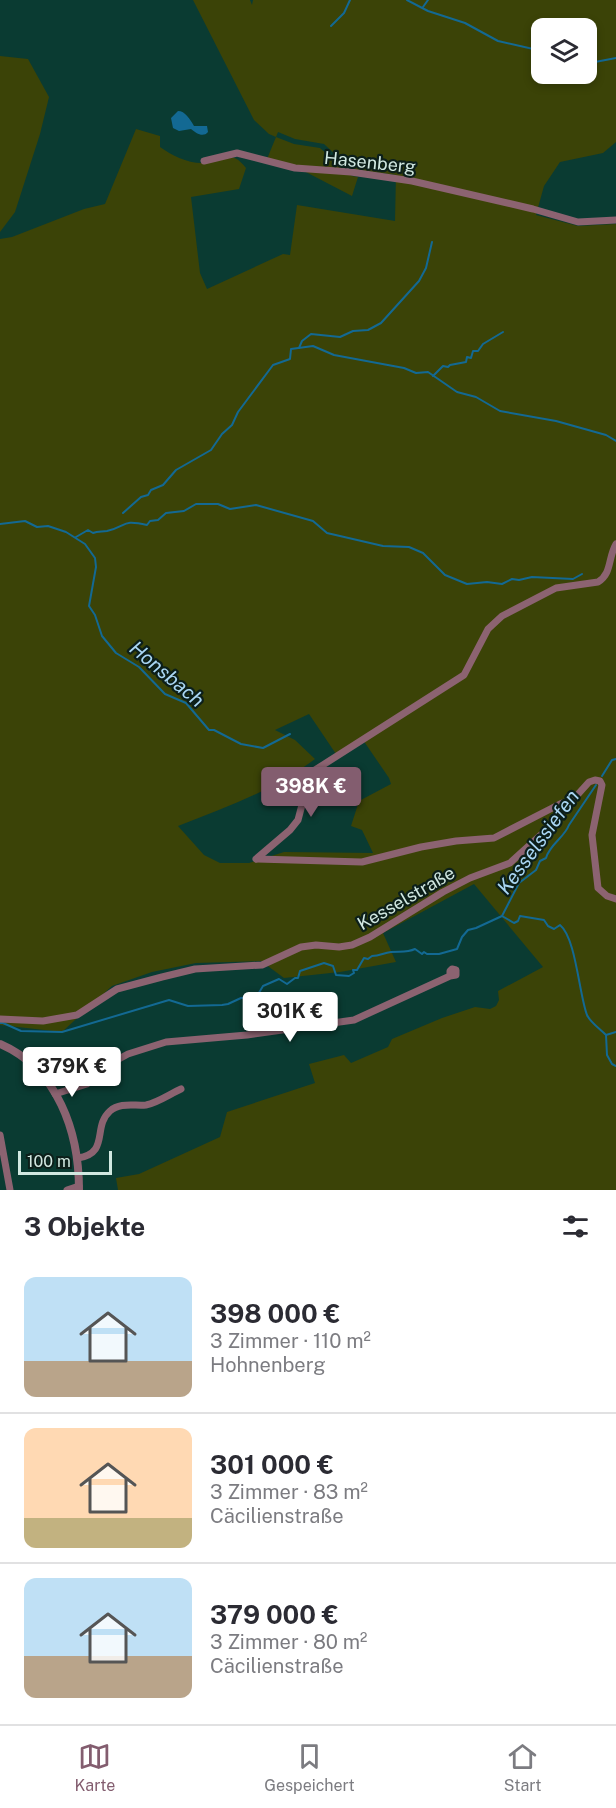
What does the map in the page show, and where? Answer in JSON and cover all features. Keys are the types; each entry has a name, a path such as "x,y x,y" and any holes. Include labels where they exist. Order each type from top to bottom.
{"street":[{"name":"Hasenberg","path":"204,161 237,153 313,171 351,172 412,181 533,208 578,222 616,220"},
{"path":"570,804 562,803 494,838 432,845 362,862 256,859 290,830 298,820 303,801 324,787 315,770 464,675 488,629 502,616 556,588 603,580 616,544"},
{"name":"Kesselstraße","path":"0,1019 43,1021 77,1015 117,989 162,977 195,969 262,965 301,947 352,945 370,937 452,887 510,863 544,832 590,782 595,780 603,785 592,834 595,872 598,888 607,896 616,899"},
{"path":"55,1094 87,1084 106,1066 128,1054 166,1042 268,1033 354,1020 450,976"},
{"path":"0,1044 28,1061 38,1071 55,1094 67,1116 78,1158 79,1188 67,1190"},
{"path":"78,1158 95,1151 105,1117 113,1109 127,1105 148,1105 181,1089"},
{"path":"0,1135 10,1190"}],"green space":[{"path":"193,0 250,0 252,5 253,0 616,0 616,142 603,153 560,162 544,186 536,215 578,226 616,224 616,1190 118,1190 116,1178 139,1174 220,1137 227,1112 315,1083 309,1064 344,1055 351,1063 388,1047 392,1039 442,1018 475,1007 490,1009 496,1006 499,1000 498,991 543,967 474,884 383,933 396,962 340,972 284,978 261,961 196,963 152,972 112,986 62,1032 0,1025 0,239 12,237 84,209 105,204 136,129 160,136 160,147 186,160 204,163 231,157 236,158 246,168 239,189 191,197 200,273 207,289 283,254 290,255 297,205 395,221 396,175 351,169 324,144 295,139 278,132 276,137 269,134 254,120","holes":["309,714 336,754 363,740 389,778 391,784 359,801 351,826 362,830 373,853 284,852 249,863 220,863 204,855 178,826 266,789 315,759 295,740 275,730"]},
{"path":"0,56 28,59 49,97 40,134 15,212 0,232"},
{"path":"276,137 294,144 320,148 352,176 358,177 352,196 302,170 267,159"}],"water":[{"path":"178,111 185,114 194,126 207,126 208,132 202,135 191,129 179,131 173,128 171,118"}],"waterway":[{"path":"331,26 344,13 350,0"},
{"path":"407,0 428,11 465,23 498,41 531,48"},
{"path":"423,7 428,0"},
{"path":"597,62 616,58"},
{"path":"299,348 302,341 311,334 340,337 353,331 368,330 381,323 419,281 426,268 432,242"},
{"path":"433,376 443,366 448,367 466,362 467,357 471,358 473,351 478,351 483,344 503,332"},
{"path":"123,513 141,497 163,485 176,470 211,450 222,434 232,425 238,412 273,365 290,359 291,349 313,346 334,355 404,368 416,373 428,372 457,392 476,397 500,411 556,421 606,435 616,441"},
{"path":"76,537 88,530 93,533 107,531 128,523 147,525 166,513 184,511 196,504 218,504 230,509 256,505 313,521 327,533 383,546 409,547 423,553 445,575 467,584 487,582 502,584 512,579 532,577 573,579 582,574"},
{"name":"Honsbach","path":"0,524 25,521 37,527 48,526 66,532 85,544 95,558 96,567 89,606 95,615 102,636 116,653 139,667 165,694 186,703 209,730 214,730 241,744 263,748 290,734"},
{"name":"Kesselssiefen","path":"602,776 612,760 616,759"},
{"name":"Kesselssiefen","path":"502,916 519,883 536,870 540,861 546,858 596,785"},
{"path":"0,1023 21,1031 62,1032 169,1000 188,1006 228,1004 241,998 257,996 263,986 279,979 287,984 298,978 300,971 324,963 333,966 336,975 349,976 354,973 353,970 357,970 364,958 415,949 422,954 424,952 439,954 457,949 468,930 502,916 514,923 520,916 544,920 554,929 560,925 565,932 570,942 587,1015 606,1035 607,1055 612,1064 616,1066"},
{"path":"606,1035 616,1032"}]}
